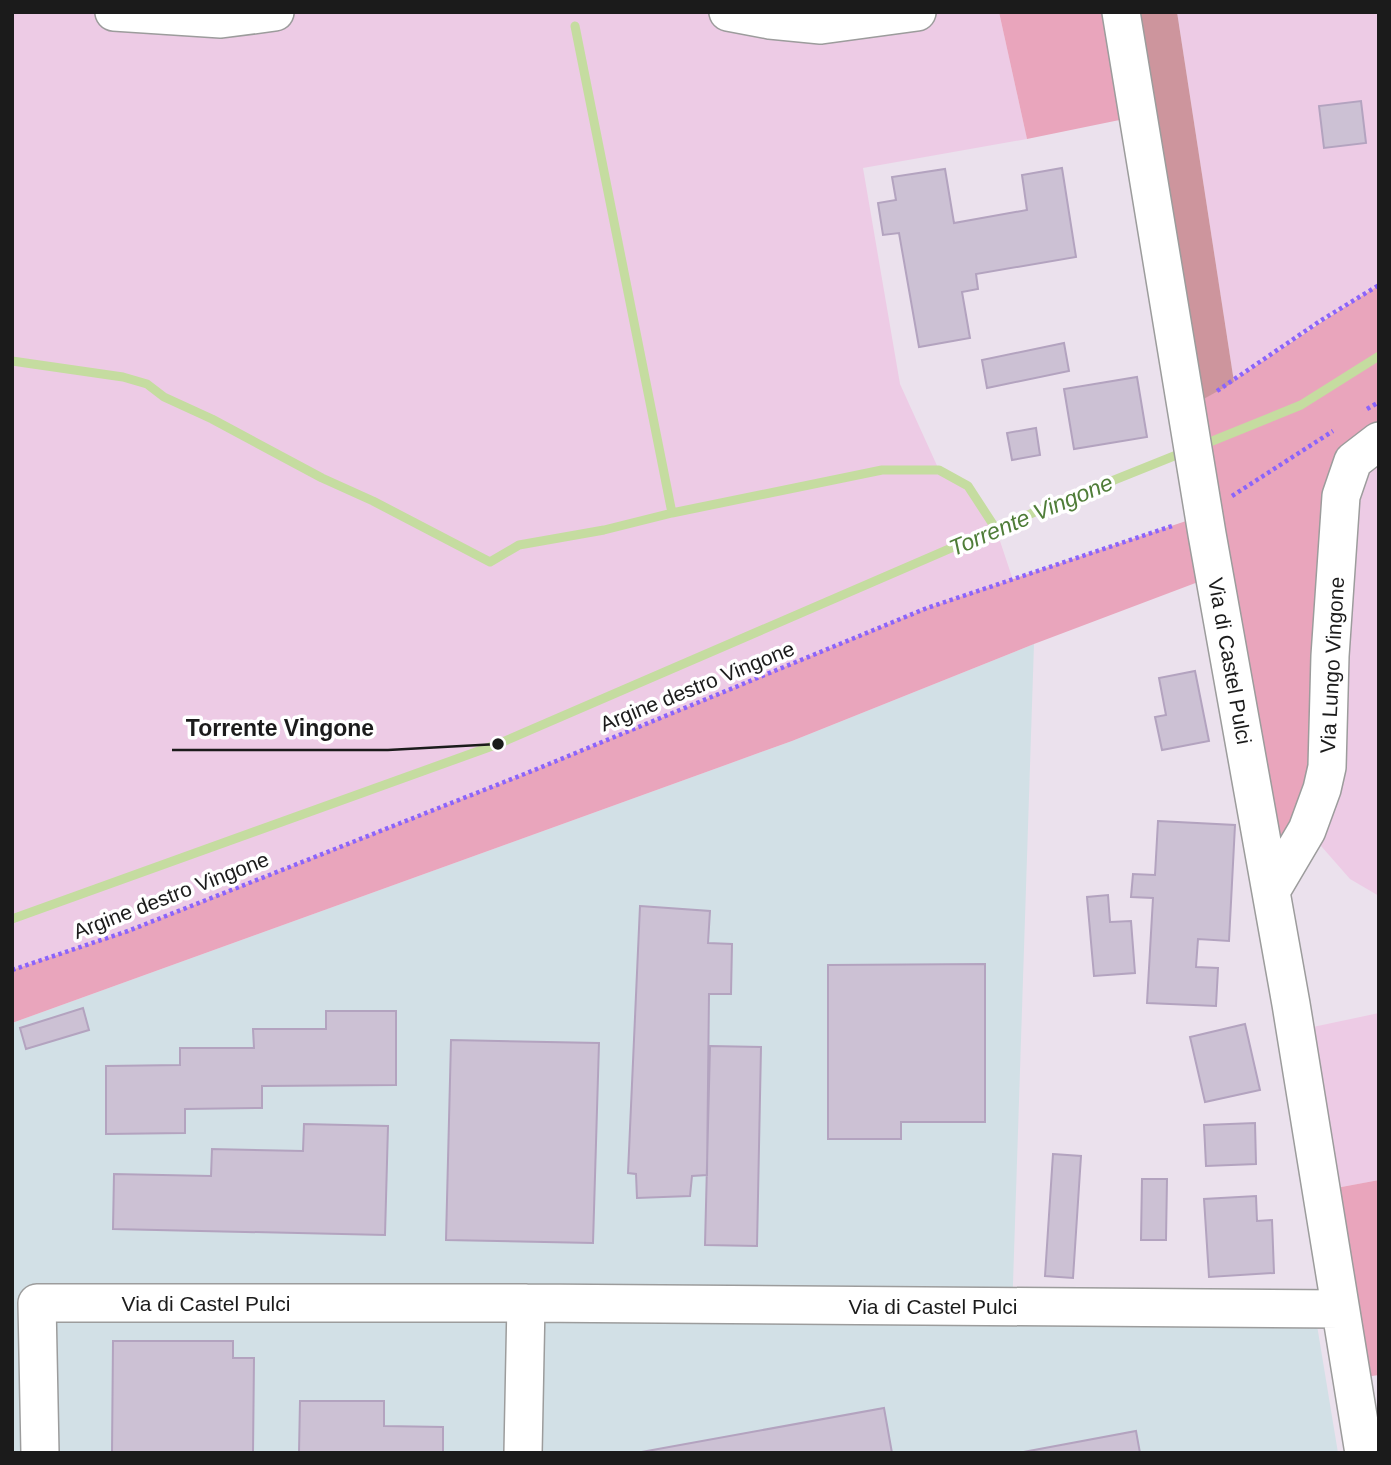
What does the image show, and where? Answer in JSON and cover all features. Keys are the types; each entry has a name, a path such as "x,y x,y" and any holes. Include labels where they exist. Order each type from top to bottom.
{"street":[{"path":"114,12 221,19 275,12"},
{"path":"729,12 821,26 917,12"},
{"name":"Via di Castel Pulci","path":"1121,12 1364,1453"},
{"name":"Via Lungo Vingone","path":"1271,891 1307,830 1327,767 1330,656 1341,496 1368,428"},
{"name":"Via di Castel Pulci","path":"40,1453 25,1303 526,1303 1340,1309"},
{"path":"523,1453 526,1303"}],"path":[{"path":"1189,422 1234,382 1320,321 1379,285"},
{"path":"1368,428 1379,402"},
{"name":"Argine destro Vingone","path":"12,970 128,931 532,771 927,608 1125,544 1203,505 1336,429"}],"shaded area":[{"path":"12,12 999,12 1027,139 863,168 900,384 939,470 968,486 996,529 1013,580 927,608 532,771 128,931 12,970"},
{"path":"999,12 1121,12 1139,116 1027,139"},
{"path":"1121,12 1177,12 1234,382 1186,409"},
{"path":"1177,12 1379,12 1379,285 1320,321 1234,382"},
{"path":"1379,285 1379,441 1353,461 1327,767 1271,891 1214,576 1034,644 792,741 12,1023 12,970 128,931 532,771 927,608 1204,515 1186,409"},
{"path":"1379,441 1379,896 1350,879 1307,830 1341,496"},
{"path":"1034,644 1012,1314 1313,1301 1338,1453 12,1453 12,1023 792,741"},
{"path":"1379,1013 1379,1180 1320,1191 1294,1031"},
{"path":"1379,1180 1379,1375 1351,1379 1320,1191"}],"building":[{"path":"1361,101 1366,143 1324,148 1319,106"},
{"path":"1062,168 1076,257 976,274 978,289 962,292 970,338 919,347 899,233 883,235 878,203 896,200 892,177 945,169 954,223 1027,210 1022,175"},
{"path":"1064,343 1069,371 987,388 982,360"},
{"path":"1137,377 1147,437 1074,449 1064,389"},
{"path":"1036,428 1040,455 1012,460 1007,433"},
{"path":"1195,671 1209,741 1162,750 1155,717 1166,715 1159,678"},
{"path":"1158,821 1235,825 1229,941 1198,939 1196,967 1218,968 1216,1006 1147,1003 1153,898 1131,897 1133,874 1155,875"},
{"path":"1108,895 1110,922 1131,921 1135,973 1094,976 1087,897"},
{"path":"640,906 710,911 708,943 732,944 731,994 709,994 707,1175 692,1176 690,1196 637,1198 636,1174 628,1173"},
{"path":"985,964 985,1122 901,1122 901,1139 828,1139 828,965"},
{"path":"83,1008 89,1030 26,1049 20,1028"},
{"path":"326,1011 396,1011 396,1085 262,1086 262,1108 185,1109 185,1133 106,1134 106,1066 180,1065 180,1048 254,1048 253,1029 326,1029"},
{"path":"1245,1024 1260,1090 1205,1102 1190,1037"},
{"path":"451,1040 599,1043 593,1243 446,1240"},
{"path":"710,1046 761,1047 757,1246 705,1245"},
{"path":"1255,1123 1256,1164 1206,1166 1204,1125"},
{"path":"304,1124 388,1126 385,1235 113,1229 114,1174 211,1176 212,1149 303,1151"},
{"path":"1053,1154 1081,1156 1073,1278 1045,1276"},
{"path":"1142,1179 1167,1179 1166,1240 1141,1240"},
{"path":"1256,1196 1257,1221 1272,1220 1274,1273 1209,1277 1204,1199"},
{"path":"113,1341 233,1341 233,1358 254,1358 253,1453 112,1453"},
{"path":"300,1401 384,1401 384,1426 443,1427 443,1453 299,1453"},
{"path":"884,1408 892,1453 636,1453"},
{"path":"1136,1431 1140,1453 1018,1453"}],"waterway":[{"path":"575,26 672,513"},
{"name":"Torrente Vingone","path":"1200,446 1301,405 1379,356"},
{"path":"12,361 123,377 147,384 164,397 490,562 519,545 604,530 672,513 882,470 939,470 968,486 996,529"},
{"name":"Torrente Vingone","path":"12,919 498,744 1037,511 1184,452"}],"place":[{"name":"Torrente Vingone","path":"498,744"}]}
